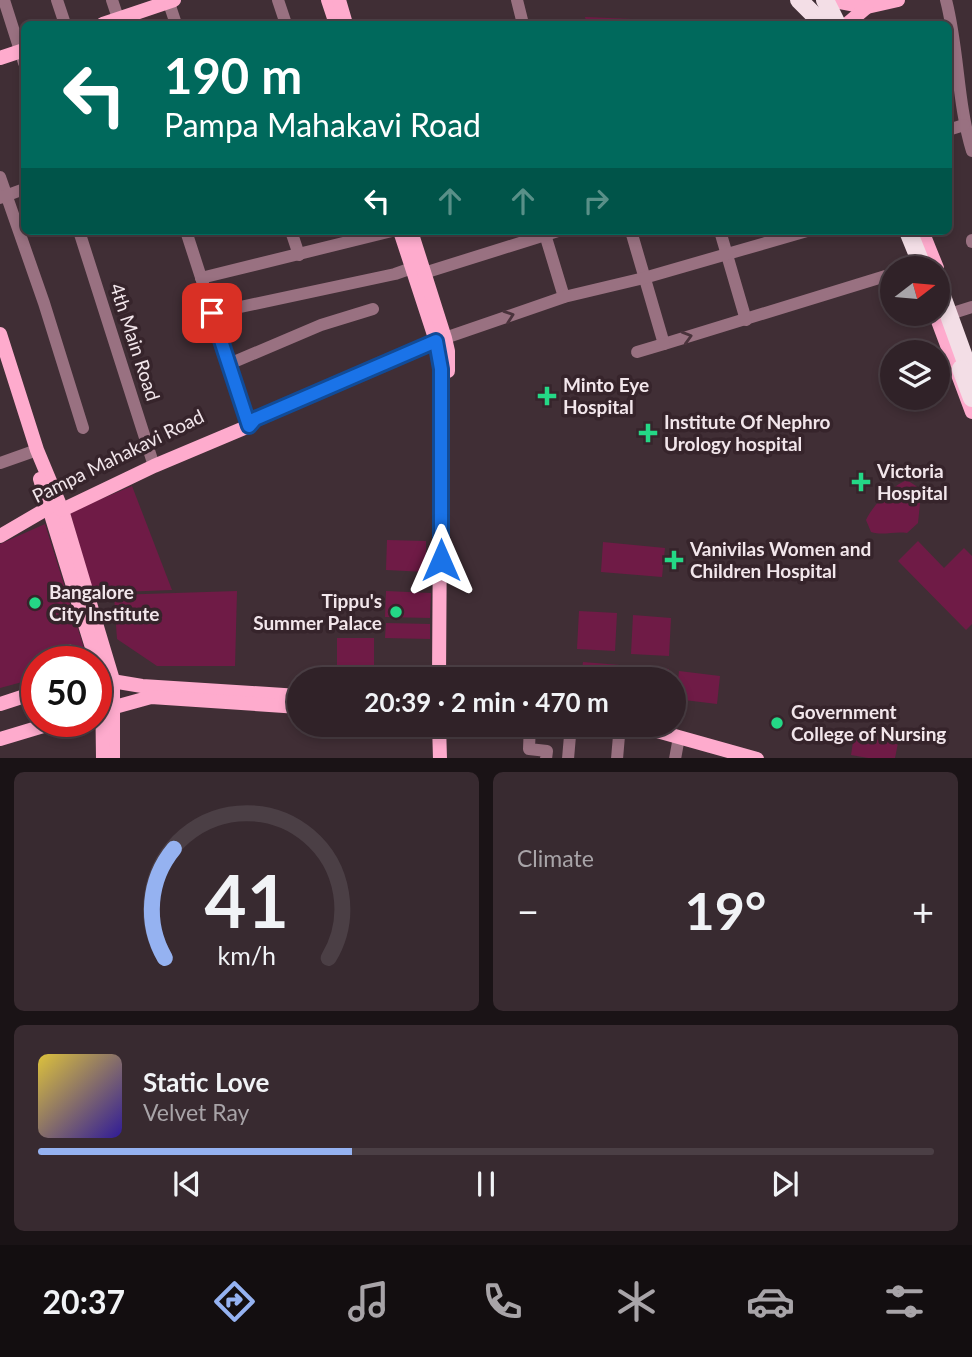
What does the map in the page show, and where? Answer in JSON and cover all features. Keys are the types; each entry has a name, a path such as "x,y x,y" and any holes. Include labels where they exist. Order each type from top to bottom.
{"highway":[{"path":"799,0 822,21"},
{"path":"813,0 824,21"},
{"path":"829,0 838,21"},
{"path":"908,235 920,256"},
{"path":"921,235 924,256"},
{"path":"950,318 972,379"},
{"path":"947,326 972,398"}],"main road":[{"path":"328,0 335,21"},
{"path":"338,0 345,21"},
{"path":"829,0 867,7 898,0"},
{"path":"121,21 170,1"},
{"path":"851,21 867,7"},
{"path":"0,58 21,55"},
{"path":"402,235 418,270"},
{"path":"412,235 418,270 440,340 441,667"},
{"path":"950,325 972,362"},
{"path":"946,326 972,412"},
{"path":"0,334 35,452"},
{"path":"440,340 448,351 447,646 443,667"},
{"name":"Pampa Mahakavi Road","path":"0,536 55,503 440,340"},
{"path":"0,354 55,503 95,646"},
{"path":"112,680 142,686 287,695"},
{"path":"0,704 21,697"},
{"path":"112,708 151,697 287,706"},
{"path":"0,738 21,732"},
{"path":"103,758 104,737"},
{"path":"110,737 113,758"},
{"path":"439,737 440,758"},
{"path":"679,737 757,758"}],"street":[{"path":"4,0 21,49"},
{"path":"57,0 64,21"},
{"path":"112,0 119,21"},
{"path":"278,0 285,21"},
{"path":"517,0 522,21"},
{"path":"946,0 950,21"},
{"path":"170,1 175,21"},
{"path":"952,30 972,151"},
{"path":"0,177 3,197 44,303 83,428"},
{"path":"3,197 21,190"},
{"name":"4th Main Road","path":"80,235 153,461"},
{"path":"187,235 250,421"},
{"path":"292,235 299,255"},
{"path":"201,278 376,235"},
{"path":"212,313 418,270 539,235"},
{"path":"550,235 564,297"},
{"path":"632,235 664,344"},
{"path":"721,235 746,320"},
{"name":"Pampa Mahakavi Road","path":"440,340 564,297 644,278 793,235"},
{"path":"637,352 880,278"},
{"path":"950,311 972,307"},
{"path":"229,364 321,325 373,309"},
{"path":"0,463 35,452"},
{"path":"529,737 528,749 547,751 546,758"},
{"path":"568,758 570,737"},
{"path":"617,758 619,737"},
{"path":"675,758 679,737"}],"shaded area":[{"path":"585,17 681,21 586,21"},
{"path":"907,480 919,488 921,494 918,523 907,533 871,532 866,520 873,509 889,491"},
{"path":"132,486 172,590 93,593 70,512"},
{"name":"Bangalore City Institute","path":"45,524 83,646 21,646 21,682 0,688 0,544"},
{"path":"387,540 426,541 426,572 386,570"},
{"path":"918,541 944,568 964,548 972,556 972,624 966,630 898,561"},
{"path":"603,542 665,548 662,577 601,572"},
{"path":"237,591 235,666 157,666 117,639 114,595"},
{"path":"386,591 431,593 430,618 385,617"},
{"path":"579,611 617,613 615,651 577,649"},
{"path":"633,615 671,618 669,656 631,654"},
{"path":"386,623 430,624 430,639 385,638"},
{"path":"337,638 374,638 374,667 337,667"},
{"path":"583,662 644,667 582,667"},
{"path":"686,672 720,676 717,704 686,700"},
{"path":"854,736 898,743 895,758 851,755"}],"place":[{"name":"Minto Eye Hospital","path":"547,396"},
{"name":"Institute Of Nephro Urology hospital","path":"648,433"},
{"name":"Victoria Hospital","path":"861,482"},
{"name":"Vanivilas Women and Children Hospital","path":"674,560"},
{"name":"Bangalore City Institute","path":"35,603"},
{"name":"Tippu's Summer Palace","path":"396,612"},
{"name":"Government College of Nursing","path":"777,723"}],"route":[{"path":"212,313 249,426 255,419 436,341 441,369 441,560"}]}
